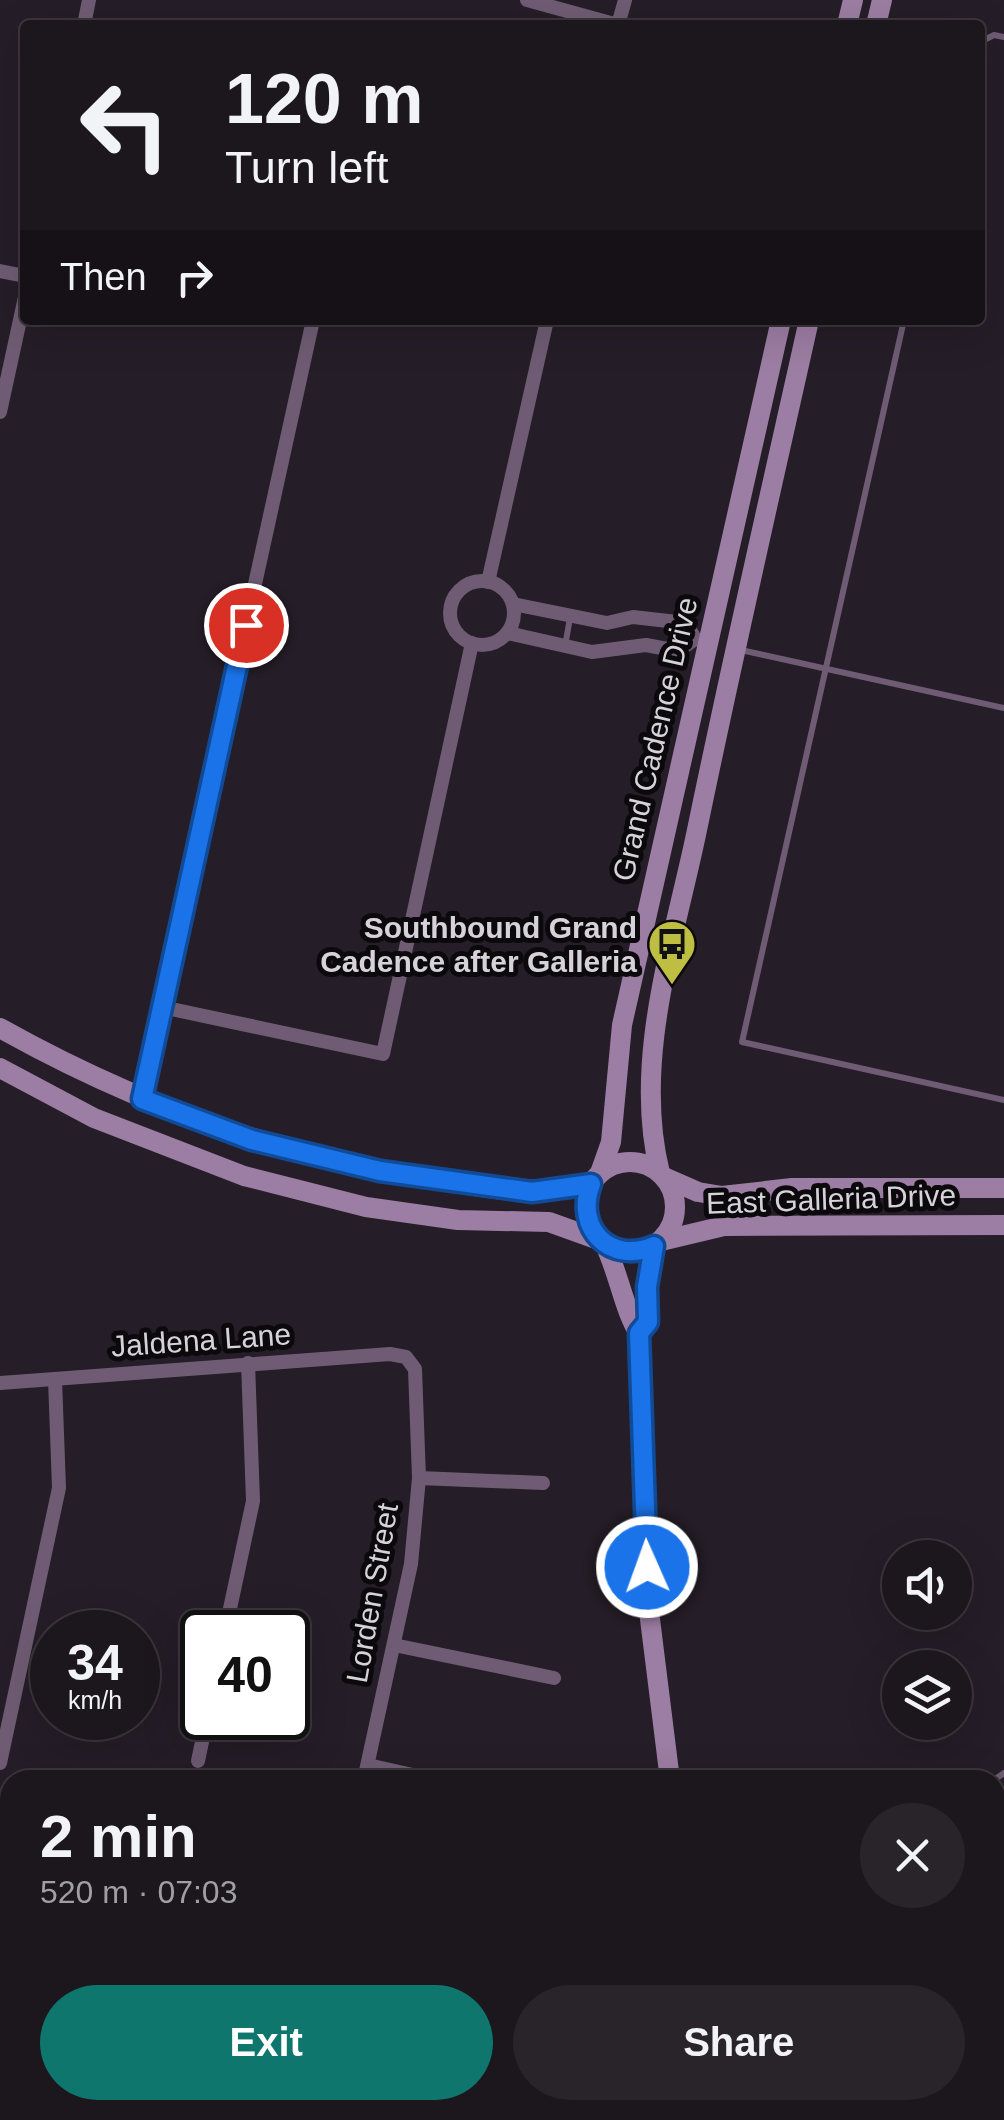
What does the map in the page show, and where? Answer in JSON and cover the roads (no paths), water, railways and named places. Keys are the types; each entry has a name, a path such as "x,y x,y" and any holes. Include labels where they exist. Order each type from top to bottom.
{"main road":[{"name":"Grand Cadence Drive","path":"596,1179 612,1142 622,1025 701,640 780,325"},
{"name":"Grand Cadence Drive","path":"663,1176 650,1132 654,1039 735,648 808,325"},
{"path":"701,640 735,648"},
{"path":"0,1028 142,1099 252,1140 380,1171 532,1192 596,1179 624,1162 637,1162 663,1176 676,1204 675,1218 657,1244 647,1287 648,1322 639,1333"},
{"path":"0,1068 132,1135 262,1181 330,1199 458,1220 549,1222 629,1253 657,1244"},
{"name":"East Galleria Drive","path":"663,1176 698,1192 722,1196 792,1188 1004,1188"},
{"path":"596,1179 585,1214 618,1272 632,1322 639,1333 648,1604 669,1770"},
{"name":"East Galleria Drive","path":"657,1244 724,1226 1004,1225"}],"street":[{"path":"526,0 600,20"},
{"path":"0,412 20,320"},
{"path":"142,1099 312,325"},
{"path":"488,582 547,325"},
{"path":"488,582 502,588 513,604 508,633 492,644 472,644 455,630 450,608 461,589 470,584 488,582"},
{"path":"508,633 592,652 646,645 678,650 701,640 686,623 662,618 633,617 607,624 513,604"},
{"path":"162,1006 383,1054 472,644"},
{"name":"Jaldena Lane","path":"0,1384 248,1363 390,1354 406,1357"},
{"name":"Lorden Street","path":"366,1770 411,1564 419,1478 416,1370 406,1357"},
{"path":"230,1610 253,1500 248,1363"},
{"path":"0,1763 60,1488 55,1379"},
{"path":"419,1478 543,1483"},
{"path":"394,1645 554,1678"},
{"path":"198,1761 202,1740"}],"lane":[{"path":"903,325 742,1042 1004,1100"},
{"path":"564,647 570,618"},
{"path":"735,648 1004,708"}],"place":[{"name":"Southbound Grand Cadence after Galleria","path":"672,986"}]}
